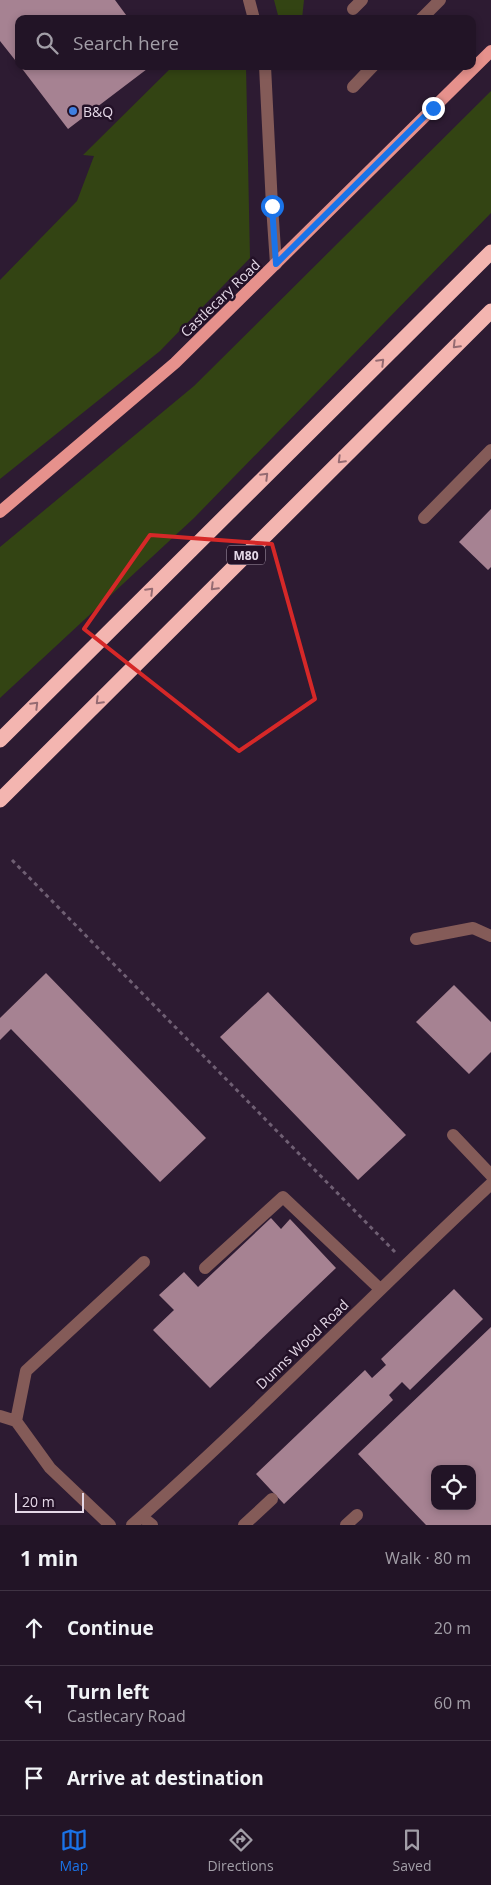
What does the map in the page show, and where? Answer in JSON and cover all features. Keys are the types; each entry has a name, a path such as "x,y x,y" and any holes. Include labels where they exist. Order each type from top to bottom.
{"highway":[{"path":"0,740 491,252"},
{"name":"M80","path":"0,800 491,311"}],"main road":[{"name":"Castlecary Road","path":"476,66 491,51"},
{"name":"Castlecary Road","path":"0,512 175,363 472,70"}],"street":[{"path":"249,0 253,15"},
{"path":"425,15 440,0"},
{"path":"265,70 276,264"},
{"path":"353,87 369,70"},
{"path":"424,518 491,450"},
{"path":"416,939 474,928 491,936"},
{"path":"453,1135 491,1175"},
{"name":"Dunns Wood Road","path":"142,1522 406,1263 491,1184"},
{"path":"205,1268 284,1197 380,1289"},
{"path":"16,1421 26,1371 144,1262"},
{"path":"0,1416 16,1421 50,1468 110,1525"},
{"path":"244,1525 272,1499"},
{"path":"346,1525 357,1515"}],"path":[{"path":"12,860 406,1263"}],"highlighted area":[{"path":"150,535 272,544 315,699 239,751 84,629"}],"green space":[{"path":"274,0 304,0 302,15 278,15"},
{"path":"169,70 246,70 250,258 160,351 0,479 0,280 77,201 94,156 83,155"},
{"path":"491,91 491,213 194,518 0,698 0,547 194,386"}],"building":[{"path":"0,0 115,0 126,15 15,15 15,60 0,41"},
{"name":"B&Q","path":"23,70 146,70 68,129"},
{"path":"491,509 491,567 488,570 459,542"},
{"path":"46,973 206,1138 160,1182 11,1029 0,1040 0,1018"},
{"path":"454,985 491,1022 491,1052 469,1074 416,1022"},
{"path":"268,992 406,1135 358,1180 220,1037"},
{"path":"271,1218 281,1229 290,1219 336,1268 210,1388 153,1330 174,1310 159,1295 184,1272 198,1287"},
{"path":"454,1289 483,1319 410,1390 402,1382 389,1395 393,1400 284,1504 256,1474 365,1370 372,1378 386,1365 381,1359"},
{"path":"491,1327 491,1525 426,1525 358,1454"}],"place":[{"name":"B&Q","path":"73,111"}],"route":[{"path":"272,206 276,264 433,108"}]}
